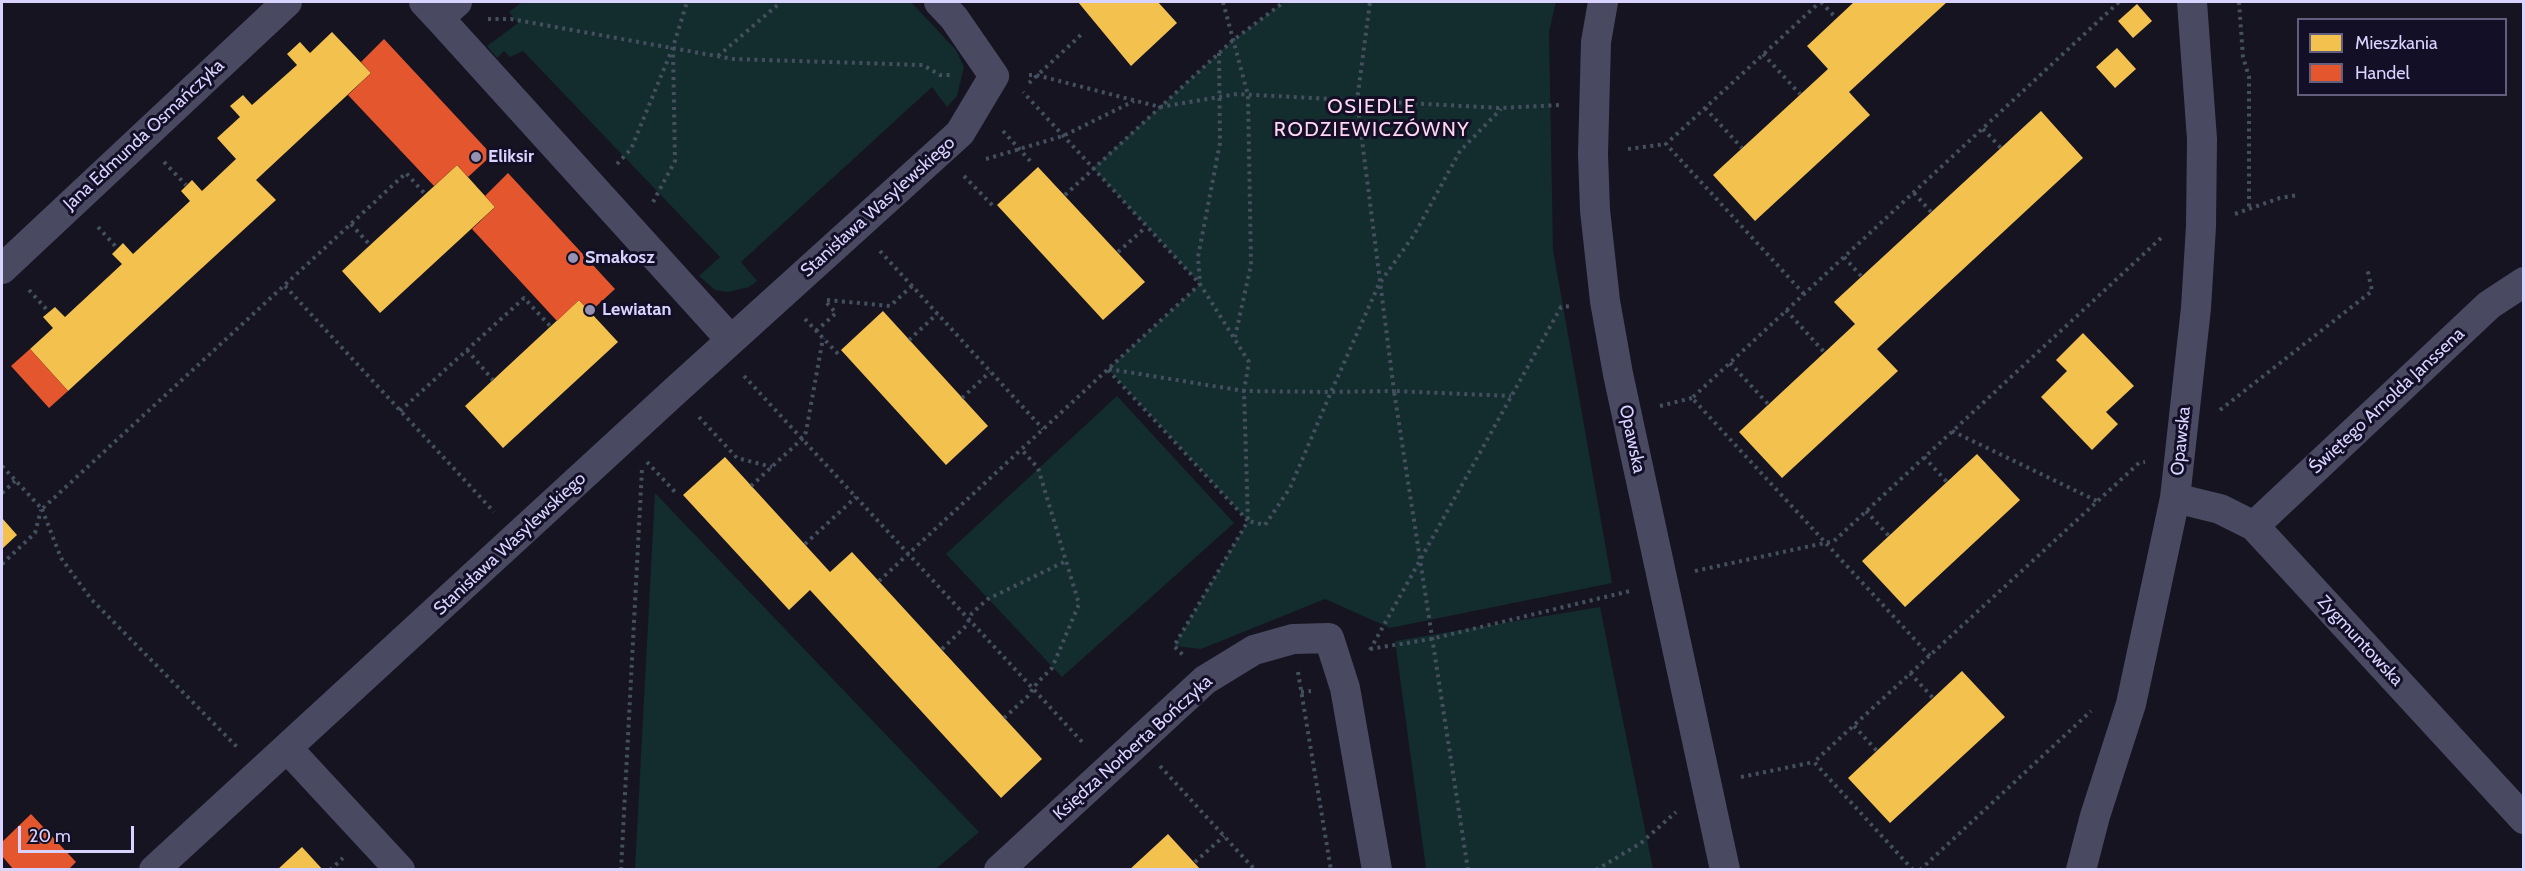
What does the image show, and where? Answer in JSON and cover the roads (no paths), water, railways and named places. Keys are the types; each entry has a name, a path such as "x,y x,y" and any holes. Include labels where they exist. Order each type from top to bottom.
{"street":[{"name":"Jana Edmunda Osmańczyka","path":"2,269 287,2"},
{"name":"Stanisława Wasylewskiego","path":"154,870 857,226 949,159 960,133 994,76 954,18 939,2"},
{"name":"Opawska","path":"1603,2 1596,42 1593,154 1595,210 1605,301 1618,374 1725,870"},
{"name":"Opawska","path":"2081,870 2095,816 2131,704 2175,498 2196,308 2201,226 2202,139 2192,2"},
{"path":"440,7 727,344"},
{"name":"Świętego Arnolda Janssena","path":"2254,526 2489,305 2523,282"},
{"name":"Zygmuntowska","path":"2175,498 2220,509 2254,526 2523,819"},
{"name":"Księdza Norberta Bończyka","path":"999,870 1205,680 1254,650 1293,639 1329,638 1345,688 1377,870"},
{"path":"287,748 400,870"}],"place":[{"name":"Eliksir","path":"476,157"},
{"name":"Smakosz","path":"573,258"},
{"name":"Lewiatan","path":"590,310"}],"district":[{"name":"OSIEDLE RODZIEWICZÓWNY","path":"1372,118"}]}
